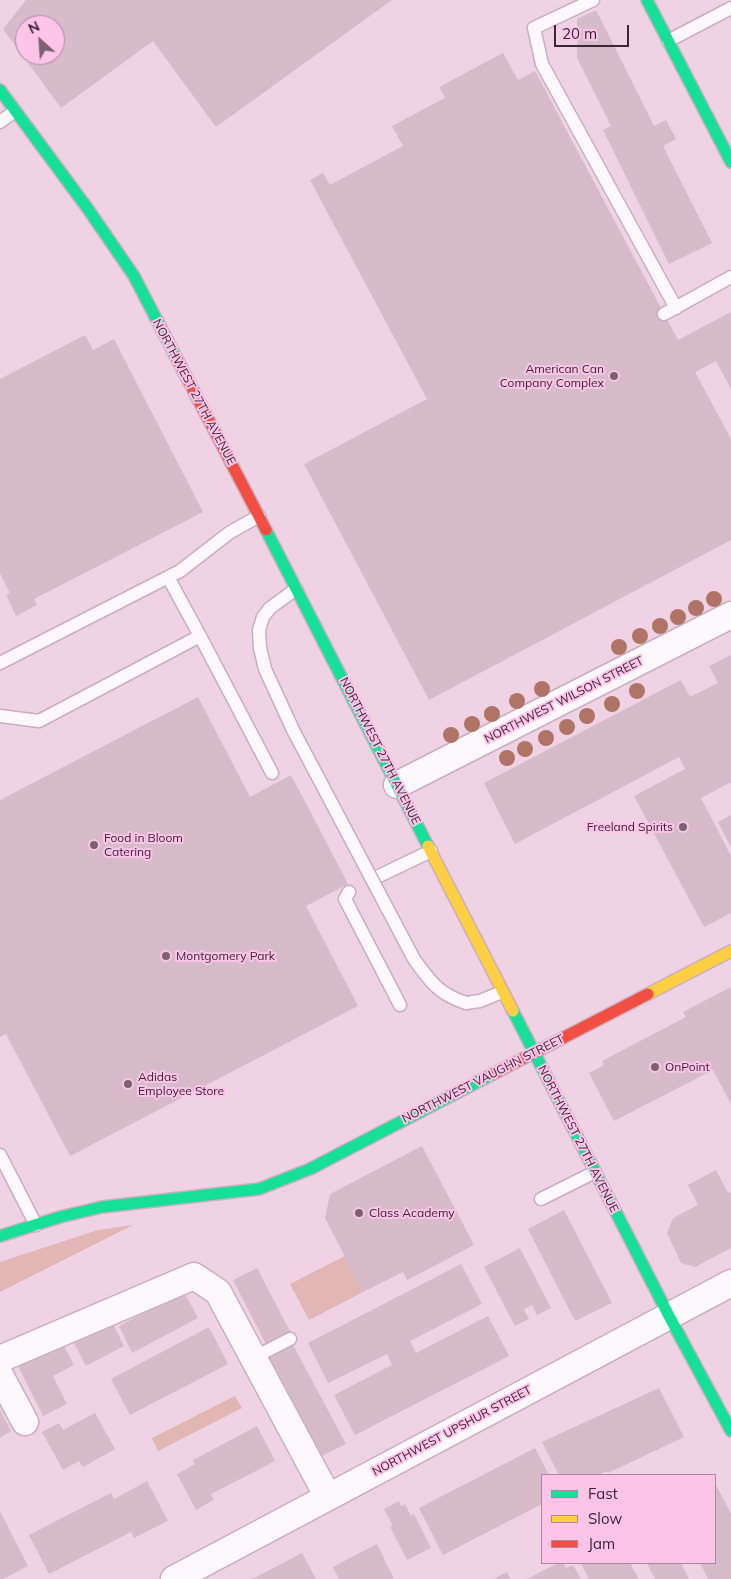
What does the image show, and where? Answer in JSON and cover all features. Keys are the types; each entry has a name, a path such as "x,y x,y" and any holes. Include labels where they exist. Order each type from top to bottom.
{"street":[{"path":"647,0 731,162"},
{"name":"NORTHWEST 27TH AVENUE","path":"0,90 88,209 134,276 669,1316 731,1430"},
{"name":"NORTHWEST WILSON STREET","path":"397,784 731,615"},
{"name":"NORTHWEST VAUGHN STREET","path":"0,1236 102,1207 229,1194 273,1185 310,1169 731,951"},
{"path":"0,1359 194,1276 218,1292 328,1497"},
{"name":"NORTHWEST UPSHUR STREET","path":"174,1579 731,1283"},
{"path":"0,1375 25,1422"}],"lane":[{"path":"592,0 534,28 542,64 670,311 731,277"},
{"path":"668,40 731,8"},
{"path":"0,122 15,110"},
{"path":"0,663 168,577 197,559 229,533 259,516"},
{"path":"168,577 272,773"},
{"path":"296,589 270,608 263,617 259,630 260,648 266,669 292,730 414,959 434,987 452,998 466,1003 480,1001 502,992"},
{"path":"0,716 39,721 200,636"},
{"path":"379,876 431,851"},
{"path":"349,892 345,899 400,1005"},
{"path":"0,1155 36,1225"},
{"path":"541,1199 595,1172"},
{"path":"253,1358 290,1339"}],"shaded area":[{"path":"133,1225 0,1292 0,1262 98,1230"},
{"path":"345,1256 363,1292 309,1320 290,1284"},
{"path":"235,1396 242,1408 158,1451 152,1438"}],"building":[{"path":"26,0 392,0 216,127 153,41 61,108 29,65 65,65 65,15 15,15 15,45 3,29"},
{"path":"596,10 654,126 666,120 676,139 663,146 712,243 669,264 603,130 611,126 577,58 577,19"},
{"name":"American Can Company Complex","path":"503,53 518,80 535,71 678,340 731,312 731,389 716,361 695,372 731,439 731,540 429,700 304,464 427,399 310,180 323,173 330,185 403,146 392,126 445,98 439,87"},
{"path":"85,335 93,350 114,339 203,512 34,599 37,605 16,616 6,595 10,593 0,573 0,379"},
{"path":"731,655 731,782 701,798 731,856 731,913 704,927 634,796 685,769 679,757 515,844 484,783 681,680 690,697 718,683 709,666"},
{"name":"Montgomery Park","path":"198,697 250,797 291,775 348,884 306,906 358,1006 70,1156 6,1034 0,1037 0,800"},
{"path":"731,815 731,848 718,822"},
{"name":"OnPoint","path":"731,987 731,1104 713,1070 614,1121 589,1073 604,1065 602,1061 686,1017 683,1012"},
{"path":"422,1146 474,1245 407,1280 403,1272 363,1292 325,1218 330,1194"},
{"path":"716,1170 728,1193 731,1192 731,1248 695,1267 681,1263 667,1233 673,1218 698,1205 688,1185"},
{"path":"564,1210 612,1303 575,1321 528,1229"},
{"path":"520,1248 551,1308 537,1315 532,1305 524,1309 529,1319 515,1326 484,1267"},
{"path":"461,1264 482,1304 410,1341 416,1353 488,1316 509,1356 355,1435 334,1395 392,1365 387,1354 328,1383 308,1343"},
{"path":"257,1268 291,1333 267,1346 233,1280"},
{"path":"184,1292 198,1318 132,1353 119,1326"},
{"path":"111,1320 124,1346 86,1366 73,1341"},
{"path":"209,1327 228,1364 130,1415 111,1379"},
{"path":"62,1342 74,1365 53,1376 67,1404 43,1416 17,1364"},
{"path":"292,1343 346,1444 320,1457 268,1356"},
{"path":"659,1388 684,1437 608,1473 607,1471 601,1474 558,1474 542,1442"},
{"path":"0,1410 11,1431 0,1438"},
{"path":"95,1413 115,1449 83,1467 79,1461 63,1470 42,1432 59,1423 63,1430"},
{"path":"257,1426 275,1461 211,1494 214,1500 196,1510 177,1474 195,1464 193,1460"},
{"path":"535,1448 548,1474 541,1474 541,1505 443,1555 419,1508"},
{"path":"147,1481 168,1521 134,1538 131,1532 49,1574 29,1535 111,1493 114,1499"},
{"path":"716,1485 731,1514 731,1579 708,1579 700,1564 716,1564"},
{"path":"399,1501 401,1506 405,1504 411,1516 414,1514 431,1548 407,1560 390,1527 393,1526 384,1509"},
{"path":"0,1511 28,1566 3,1579 0,1579"},
{"path":"377,1544 394,1579 339,1579 333,1567"},
{"path":"302,1553 316,1579 252,1579 266,1572"},
{"path":"556,1564 564,1564 566,1568 573,1565 581,1579 527,1579"},
{"path":"582,1564 631,1564 639,1579 589,1579"},
{"path":"648,1564 682,1564 689,1579 655,1579"},
{"path":"507,1572 511,1579 493,1579"}],"traffic: fast":[{"path":"647,0 731,162"},
{"path":"0,90 88,209 134,276 176,357"},
{"path":"266,530 428,846"},
{"path":"513,1011 669,1316 731,1431"},
{"path":"0,1236 60,1217 102,1207 259,1189 310,1169 493,1074"}],"traffic: slow":[{"path":"428,846 513,1011"},
{"path":"648,994 731,951"}],"traffic: jam":[{"path":"176,357 266,530"},
{"path":"493,1074 648,994"}],"place":[{"name":"American Can Company Complex","path":"614,376"},
{"name":"Freeland Spirits","path":"683,827"},
{"name":"Food in Bloom Catering","path":"94,845"},
{"name":"Montgomery Park","path":"166,956"},
{"name":"OnPoint","path":"655,1067"},
{"name":"Adidas Employee Store","path":"128,1084"},
{"name":"Class Academy","path":"359,1213"}]}
